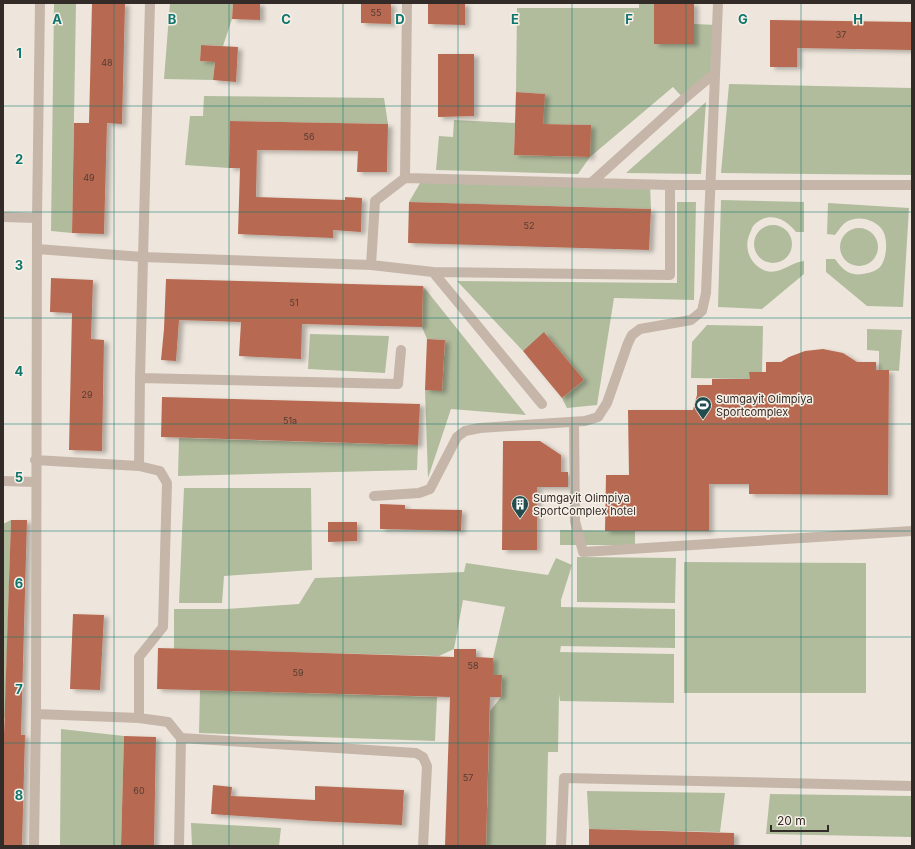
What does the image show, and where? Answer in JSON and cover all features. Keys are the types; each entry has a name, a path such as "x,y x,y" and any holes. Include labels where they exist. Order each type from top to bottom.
{"lane":[{"path":"34,846 36,714 36,218 40,3"},
{"path":"139,466 150,3"},
{"path":"405,178 407,3"},
{"path":"374,496 419,493 430,489 457,437 466,431 480,428 585,422 598,417 607,403 632,335 640,329 691,320 702,311 706,293 718,3"},
{"path":"591,183 715,73"},
{"path":"371,265 374,201 405,178 670,185 912,185"},
{"path":"37,250 143,257 371,265 433,272 670,274 670,185"},
{"path":"3,217 36,218"},
{"path":"433,272 542,404"},
{"path":"140,378 398,384 401,350"},
{"path":"574,422 575,521 583,552 912,531"},
{"path":"35,460 139,466 160,471 167,483 163,627 139,657 139,718"},
{"path":"3,481 35,482"},
{"path":"36,714 139,718 168,722 181,738 179,846"},
{"path":"181,738 416,753 423,757 427,766 423,846"},
{"path":"561,846 564,778 912,786"}],"green space":[{"path":"54,3 76,3 72,233 51,231"},
{"path":"170,3 233,3 232,19 223,46 201,45 200,61 215,62 213,80 164,79"},
{"path":"639,3 654,3 654,44 694,44 694,24 717,25 715,73 684,99 673,87 590,157 590,125 542,124 544,94 516,92 517,8 639,8"},
{"path":"729,84 912,88 912,175 721,173"},
{"path":"204,96 384,98 388,124 230,121 229,168 185,165 190,116 203,116"},
{"path":"706,102 701,174 626,173"},
{"path":"454,120 515,123 514,155 590,157 578,174 436,170 439,136 453,137"},
{"path":"423,178 650,184 651,209 409,202"},
{"path":"721,200 804,202 804,232 796,232 782,220 771,217 759,221 753,226 750,233 747,244 749,255 760,268 771,272 781,270 804,261 804,274 762,309 718,307"},
{"path":"677,202 696,202 694,300 614,298 597,405 567,408 562,398 584,380 545,333 523,351 457,281 677,283"},
{"path":"828,203 909,208 903,307 867,306 826,272 826,259 835,259 850,273 865,274 872,272 882,264 886,249 886,239 883,231 872,221 857,218 852,219 844,224 835,235 827,234"},
{"path":"769,225 777,225 787,230 791,237 791,251 787,258 777,263 769,263 759,258 757,255 754,248 754,240 759,230 762,228"},
{"path":"855,228 863,228 873,233 877,240 877,254 873,261 863,266 855,266 845,261 843,258 840,251 840,243 845,233 848,231"},
{"path":"423,286 526,415 451,409 428,478 425,390 442,390 445,340 427,339 422,327"},
{"path":"707,325 763,326 762,372 750,372 750,379 691,378 692,342"},
{"path":"867,329 902,330 899,371 879,370 879,351 867,350"},
{"path":"310,334 389,336 385,373 308,369"},
{"path":"179,438 418,445 417,470 178,476"},
{"path":"184,488 311,488 312,570 224,576 222,603 179,603"},
{"path":"11,520 5,717 3,718 3,524"},
{"path":"560,530 635,531 635,545 560,545"},
{"path":"577,557 676,558 675,603 577,602"},
{"path":"556,558 572,565 561,600 561,607 675,609 675,648 561,646 560,652 674,654 674,703 560,701 559,694 558,752 548,752 546,846 486,846 490,711 501,697 502,675 493,675 493,658 505,607 463,600 454,649 439,656 174,649 174,609 226,609 299,604 315,578 464,572 466,563 548,575"},
{"path":"684,562 866,563 866,693 684,693"},
{"path":"200,690 437,697 435,741 199,733"},
{"path":"61,729 124,736 121,846 60,846"},
{"path":"587,791 725,793 720,832 589,829"},
{"path":"770,794 912,796 911,837 766,834"},
{"path":"191,823 281,828 279,846 192,846"}],"building":[{"path":"92,3 125,3 122,124 107,123 104,234 72,233 74,123 89,123"},
{"path":"233,3 260,3 260,20 232,19"},
{"path":"361,3 391,3 391,24 361,23"},
{"path":"428,3 465,3 465,25 428,24"},
{"path":"654,3 694,3 694,44 654,44"},
{"path":"770,20 912,22 912,50 797,48 797,67 770,67"},
{"path":"201,45 238,47 236,82 213,80 215,62 200,61"},
{"path":"438,54 474,54 474,116 438,117"},
{"path":"516,92 545,94 543,124 591,125 590,157 514,155"},
{"path":"230,121 388,124 387,172 357,172 358,151 257,150 256,197 345,200 345,197 362,198 361,232 333,230 333,238 238,234 240,168 229,168"},
{"path":"409,202 651,209 649,250 408,243"},
{"path":"51,278 93,280 91,339 104,340 102,451 69,450 72,313 50,312"},
{"path":"166,279 423,286 422,327 302,324 301,359 239,356 241,322 179,320 176,361 161,360"},
{"path":"544,332 584,380 562,398 523,351"},
{"path":"427,339 445,340 442,391 425,390"},
{"path":"823,349 843,353 857,362 876,362 876,370 889,370 888,495 749,494 749,484 709,484 709,531 605,531 606,475 629,475 628,410 693,410 697,395 697,385 712,385 712,379 750,379 749,372 766,372 766,362 781,362 789,357 805,351"},
{"path":"162,397 420,404 418,445 161,437"},
{"name":"Sumgayit Olimpiya SportComplex hotel","path":"503,441 540,441 561,455 561,472 568,472 568,487 537,487 537,550 502,550"},
{"path":"380,504 405,505 405,509 462,510 461,531 380,529"},
{"path":"11,520 27,520 21,735 25,735 22,846 3,846 3,734"},
{"path":"328,522 357,522 357,541 328,542"},
{"path":"73,614 104,615 100,690 70,689"},
{"path":"158,648 454,657 454,649 476,649 476,657 493,658 493,675 502,675 501,697 490,697 486,846 445,846 450,697 157,689"},
{"path":"124,736 156,737 154,846 121,846"},
{"path":"213,785 232,787 231,796 315,800 315,786 404,790 402,825 211,814"},
{"path":"589,829 734,833 734,846 589,846"}],"place":[{"name":"Sumgayit Olimpiya Sportcomplex","path":"703,420"},
{"name":"Sumgayit Olimpiya SportComplex hotel","path":"520,519"}]}
